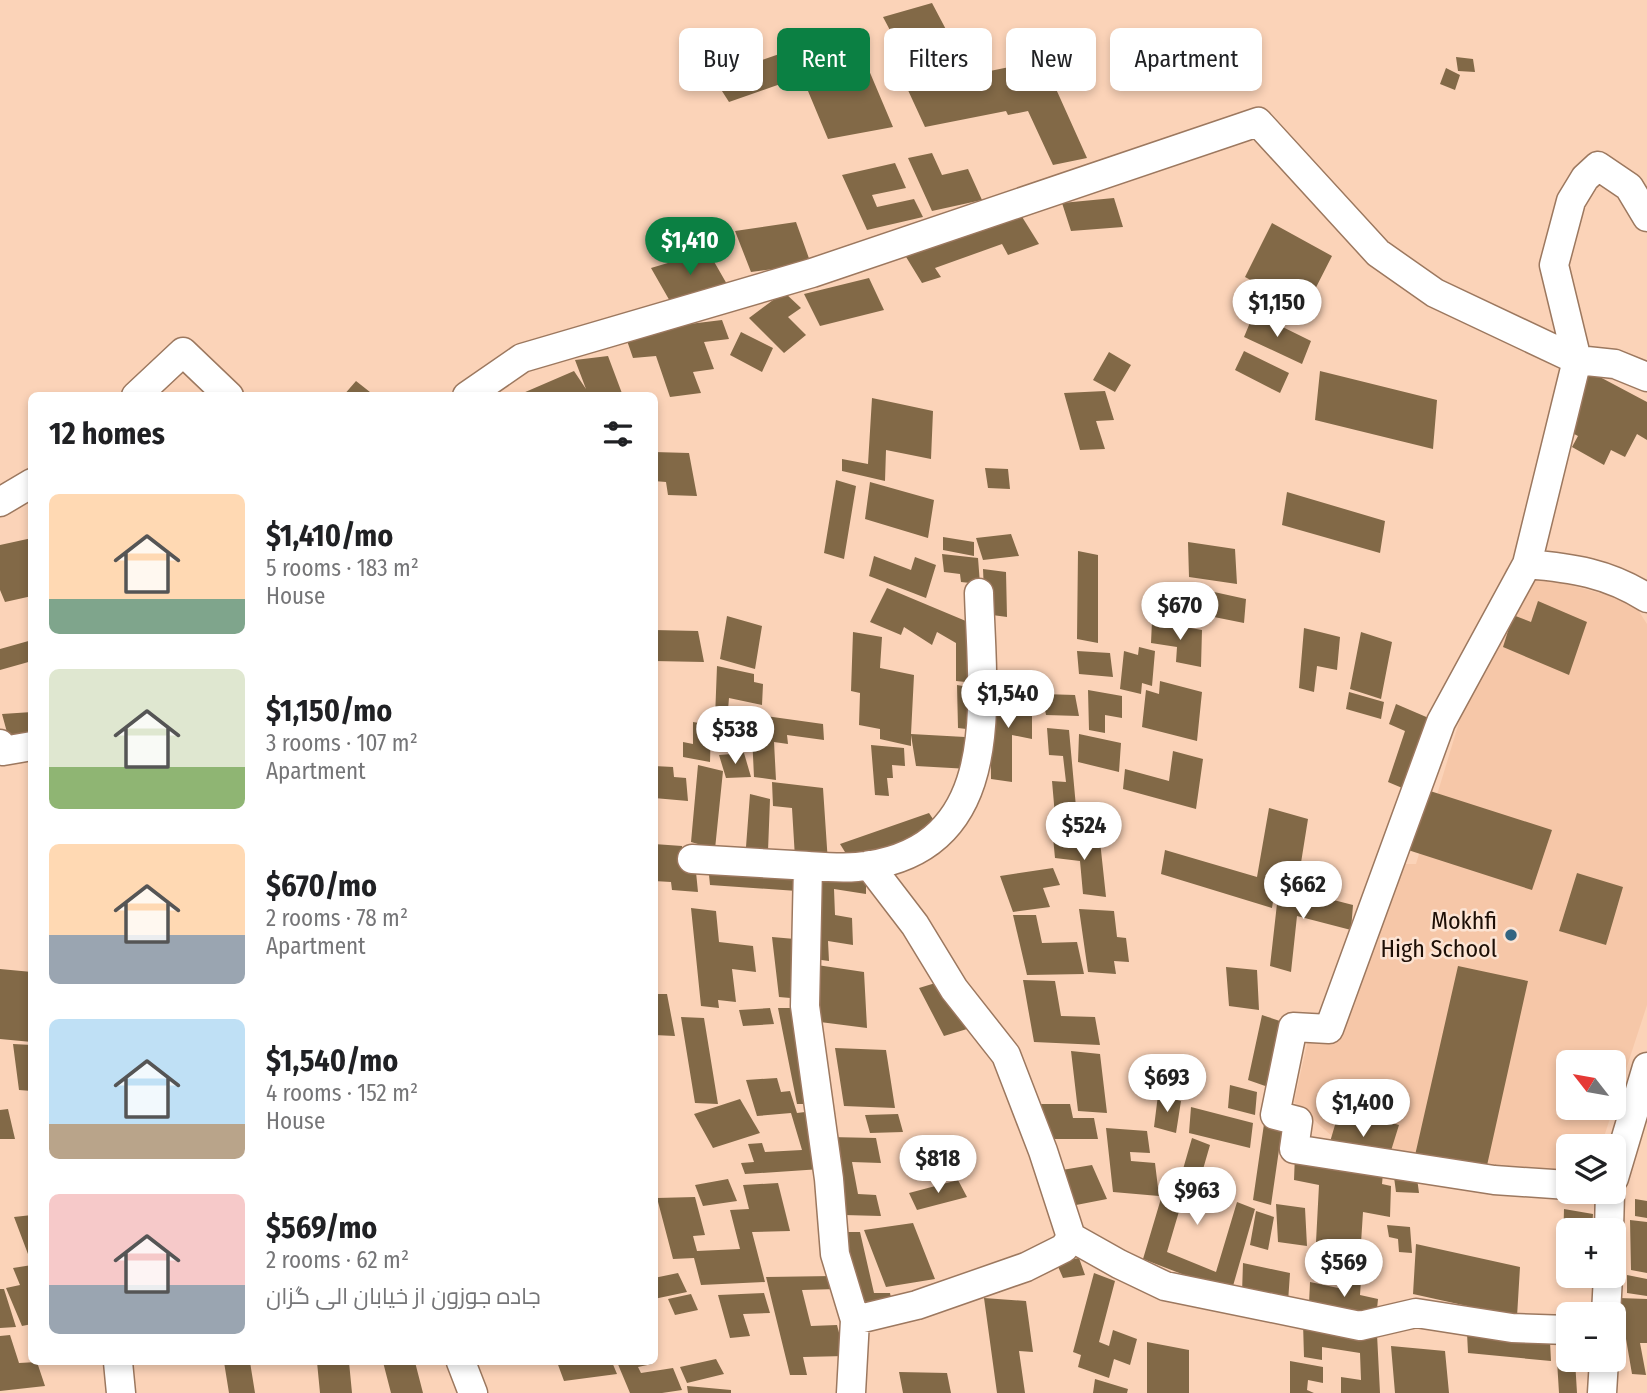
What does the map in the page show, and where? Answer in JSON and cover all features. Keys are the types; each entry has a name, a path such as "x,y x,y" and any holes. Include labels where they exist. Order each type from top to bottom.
{"street":[{"path":"473,392 522,358 813,273 1258,122 1378,253 1435,293 1577,360 1615,364 1647,377"},
{"path":"1556,1184 1494,1180 1294,1149 1298,1121 1275,1115 1293,1027 1329,1029 1441,722 1527,564 1577,360 1554,265 1571,201 1585,178 1598,166 1629,187 1647,217"},
{"path":"140,392 183,352 225,392"},
{"path":"0,502 28,485"},
{"path":"1527,564 1580,569 1627,585 1647,598"},
{"path":"692,859 855,867 888,862 941,834 964,800 976,770 982,726 979,593"},
{"path":"0,744 3,751 28,747"},
{"path":"869,865 915,925 954,989 1006,1055 1043,1151 1071,1237 1165,1286 1360,1326 1416,1312 1512,1328 1556,1330"},
{"path":"808,866 805,1006 829,1179 835,1254 855,1320 851,1393"},
{"path":"1626,1138 1647,1067"},
{"path":"855,1320 917,1305 1026,1267 1064,1248 1071,1237"},
{"path":"118,1365 121,1393"},
{"path":"462,1365 473,1393"},
{"path":"1602,1393 1603,1372"}],"shaded area":[{"name":"Mokhfi High School","path":"1506,568 1633,602 1647,624 1647,1005 1626,1069 1626,1050 1556,1050 1556,1120 1609,1120 1605,1134 1556,1134 1556,1176 1343,1146 1294,1102 1308,1040 1403,864 1416,864"}],"building":[{"path":"932,3 945,28 889,28 883,17"},
{"path":"777,55 777,85 763,90 763,60"},
{"path":"1456,57 1473,59 1475,72 1458,71"},
{"path":"1006,68 1006,91 1057,91 1087,158 1053,165 1028,111 1008,115 1006,111 925,127 908,91 992,91 992,70"},
{"path":"1446,68 1460,75 1455,90 1440,84"},
{"path":"870,73 893,127 828,139 808,91 870,91"},
{"path":"722,91 760,91 729,102"},
{"path":"932,153 942,175 968,169 982,200 932,211 908,158"},
{"path":"895,163 906,188 872,195 877,207 914,199 923,217 867,230 842,175"},
{"path":"1114,198 1123,227 1071,231 1062,203"},
{"path":"1019,212 1039,244 1008,255 1002,244 935,268 941,277 922,283 903,252"},
{"path":"796,222 811,264 751,272 735,231"},
{"path":"1272,223 1332,256 1305,309 1245,277"},
{"path":"708,251 728,286 671,303 651,268"},
{"path":"869,278 884,310 820,326 804,294"},
{"path":"784,292 801,308 788,317 806,335 784,353 749,318"},
{"path":"1254,313 1311,341 1302,364 1244,337"},
{"path":"722,320 729,339 704,342 714,369 693,372 701,393 670,397 656,356 633,358 624,332"},
{"path":"741,332 773,348 762,372 730,355"},
{"path":"1244,351 1289,373 1280,393 1235,370"},
{"path":"1109,352 1131,365 1115,392 1093,380"},
{"path":"608,356 622,392 525,392 574,371 586,389 575,360"},
{"path":"1581,367 1647,402 1647,440 1637,434 1625,457 1611,450 1604,465 1572,447 1578,436 1553,423"},
{"path":"1320,371 1437,400 1433,449 1315,420"},
{"path":"356,381 370,392 346,392"},
{"path":"1105,391 1114,420 1096,421 1105,449 1080,450 1064,393"},
{"path":"872,398 933,411 931,459 886,450 885,481 842,471 842,459 868,464"},
{"path":"658,452 689,453 697,496 668,495 666,482 658,481"},
{"path":"985,468 1008,469 1010,489 988,488"},
{"path":"836,480 856,486 844,559 824,553"},
{"path":"870,482 934,500 928,538 865,519"},
{"path":"1287,492 1385,521 1380,553 1282,525"},
{"path":"1011,534 1019,556 983,560 976,538"},
{"path":"943,537 974,542 974,556 943,550"},
{"path":"28,539 28,597 5,602 0,590 0,545"},
{"path":"1188,542 1235,549 1237,584 1189,577"},
{"path":"1078,551 1098,555 1098,643 1077,639"},
{"path":"942,554 978,558 980,584 961,582 960,574 944,572"},
{"path":"874,556 911,570 915,557 936,565 926,598 869,576"},
{"path":"983,569 1006,572 1007,617 985,614"},
{"path":"1172,583 1190,586 1190,622 1172,618"},
{"path":"887,588 973,624 975,683 956,681 956,643 937,632 932,645 904,627 901,635 870,622"},
{"path":"1205,590 1246,599 1244,623 1204,615"},
{"path":"1538,601 1587,622 1569,675 1503,647 1513,615 1531,622"},
{"path":"727,616 762,626 755,669 720,659"},
{"path":"1152,621 1202,630 1201,667 1176,662 1177,647 1151,643"},
{"path":"1304,628 1340,637 1337,670 1317,666 1314,692 1299,688"},
{"path":"658,630 698,631 704,662 658,661"},
{"path":"853,632 882,637 880,668 914,675 911,734 965,737 969,769 916,766 911,735 911,746 880,739 880,729 859,725 860,693 851,691"},
{"path":"1361,632 1392,642 1381,699 1350,689"},
{"path":"28,641 28,662 0,670 0,649"},
{"path":"1139,647 1155,651 1152,686 1142,683 1141,694 1120,689 1124,651 1138,655"},
{"path":"1077,651 1110,653 1113,677 1079,674"},
{"path":"717,666 754,674 754,682 763,684 762,705 729,698 727,721 715,718"},
{"path":"1160,681 1202,692 1197,741 1142,727 1146,690 1159,694"},
{"path":"957,685 974,688 975,730 958,728"},
{"path":"990,690 1032,697 1032,739 1012,735 1012,782 991,779"},
{"path":"1088,690 1122,696 1122,718 1105,715 1105,733 1089,730"},
{"path":"1349,692 1384,702 1381,719 1346,709"},
{"path":"1042,694 1075,695 1079,716 1046,715"},
{"path":"1396,704 1431,719 1407,790 1388,782 1405,731 1389,724"},
{"path":"28,712 28,735 8,736 2,714"},
{"path":"751,714 823,724 824,740 787,735 788,744 774,742 776,780 754,777"},
{"path":"693,722 711,725 710,762 683,757 683,742 693,744"},
{"path":"1047,728 1069,730 1078,829 1056,827 1052,781 1066,782 1063,756 1049,755"},
{"path":"1079,734 1121,743 1119,772 1078,762"},
{"path":"871,745 904,748 905,766 892,765 893,778 887,778 889,796 875,795"},
{"path":"1173,751 1203,759 1196,809 1123,789 1125,769 1169,781"},
{"path":"744,753 751,777 726,778 719,755"},
{"path":"698,765 723,771 715,849 691,842"},
{"path":"658,766 673,767 674,777 686,778 688,801 658,798"},
{"path":"772,782 823,788 828,863 795,858 792,808 773,806"},
{"path":"1427,790 1552,830 1532,890 1408,850"},
{"path":"750,794 770,799 768,851 746,847"},
{"path":"1269,808 1308,819 1300,869 1279,863 1272,908 1161,874 1165,850 1257,877"},
{"path":"929,813 939,828 850,860 840,844"},
{"path":"1053,837 1100,841 1106,897 1083,894 1080,861 1055,858"},
{"path":"658,844 682,846 684,861 695,862 698,892 672,890 671,882 658,881"},
{"path":"708,865 794,871 797,891 710,885"},
{"path":"1053,868 1060,885 1043,888 1050,907 1013,912 1000,876"},
{"path":"811,870 866,878 866,894 834,889 835,915 852,918 853,945 828,941 829,961 814,959"},
{"path":"1577,873 1623,887 1606,945 1559,931"},
{"path":"1279,886 1353,905 1351,930 1297,916 1291,972 1270,966"},
{"path":"691,908 716,911 719,942 753,946 756,972 732,969 736,1002 718,1000 719,1008 701,1006"},
{"path":"1079,909 1114,911 1117,937 1126,938 1129,962 1114,961 1116,974 1088,972"},
{"path":"1013,915 1036,915 1042,943 1077,942 1084,974 1027,975"},
{"path":"772,937 795,939 802,999 779,997"},
{"path":"817,965 864,972 867,1028 820,1022"},
{"path":"1458,966 1528,981 1482,1188 1411,1173"},
{"path":"1226,967 1257,970 1259,1010 1229,1006"},
{"path":"0,969 28,972 28,1042 0,1039"},
{"path":"1023,980 1055,981 1061,1016 1095,1017 1100,1045 1034,1042"},
{"path":"942,981 967,1029 944,1036 919,988"},
{"path":"658,994 667,994 675,1036 658,1035"},
{"path":"770,1008 774,1024 743,1026 739,1010"},
{"path":"778,1008 795,1008 814,1104 797,1104"},
{"path":"1262,1015 1286,1023 1271,1088 1248,1080"},
{"path":"681,1017 704,1018 718,1104 695,1103"},
{"path":"13,1044 28,1045 28,1091 19,1090"},
{"path":"835,1048 886,1050 895,1108 844,1106"},
{"path":"1071,1051 1100,1054 1107,1113 1078,1111"},
{"path":"777,1078 781,1092 790,1091 797,1113 805,1112 821,1169 745,1174 741,1163 754,1162 748,1144 762,1143 765,1152 802,1150 791,1113 757,1116 746,1080"},
{"path":"1230,1085 1257,1092 1255,1115 1228,1108"},
{"path":"1158,1095 1181,1101 1176,1133 1154,1127"},
{"path":"740,1099 760,1133 713,1148 694,1114"},
{"path":"1041,1104 1070,1104 1073,1118 1094,1118 1098,1139 1048,1139"},
{"path":"1191,1107 1253,1123 1250,1148 1189,1133"},
{"path":"1340,1108 1399,1125 1385,1170 1327,1152"},
{"path":"8,1109 15,1139 0,1139 0,1110"},
{"path":"898,1114 903,1132 870,1133 865,1115"},
{"path":"1264,1124 1282,1129 1271,1205 1253,1200"},
{"path":"1106,1128 1147,1131 1150,1153 1130,1152 1131,1161 1155,1163 1159,1196 1113,1192"},
{"path":"830,1137 876,1138 881,1163 852,1162 858,1194 876,1195 881,1216 844,1215"},
{"path":"1192,1138 1210,1145 1191,1211 1180,1208 1167,1252 1216,1272 1237,1202 1255,1209 1231,1293 1143,1259 1165,1185 1177,1190"},
{"path":"1295,1154 1383,1173 1382,1184 1391,1186 1390,1217 1363,1212 1359,1274 1341,1270 1341,1283 1326,1280 1328,1245 1316,1242 1319,1185 1294,1180"},
{"path":"1092,1165 1107,1199 1071,1206 1056,1171"},
{"path":"1394,1177 1417,1178 1419,1193 1396,1192"},
{"path":"728,1179 737,1201 703,1206 695,1185"},
{"path":"958,1180 967,1197 917,1210 909,1193"},
{"path":"778,1183 790,1231 752,1232 765,1282 701,1285 694,1258 673,1259 658,1198 695,1197 705,1235 693,1236 697,1251 740,1249 730,1210 749,1209 743,1185"},
{"path":"1635,1199 1647,1201 1647,1218 1635,1216"},
{"path":"1276,1204 1305,1208 1307,1246 1278,1242"},
{"path":"1564,1209 1593,1214 1593,1218 1564,1218"},
{"path":"1256,1211 1274,1217 1268,1250 1250,1245"},
{"path":"28,1215 28,1254 14,1217"},
{"path":"1630,1220 1647,1222 1647,1273 1631,1270"},
{"path":"913,1223 935,1279 886,1287 864,1230"},
{"path":"1387,1225 1410,1227 1412,1253 1399,1252 1398,1239 1389,1237"},
{"path":"843,1232 860,1232 874,1293 890,1293 893,1307 860,1307"},
{"path":"1416,1244 1520,1267 1517,1317 1413,1294"},
{"path":"1079,1258 1085,1275 1063,1278 1056,1262"},
{"path":"1243,1263 1290,1273 1288,1302 1242,1293"},
{"path":"28,1266 28,1325 22,1326 6,1288 20,1285 13,1268"},
{"path":"678,1273 687,1292 658,1298 658,1277"},
{"path":"1094,1273 1115,1281 1099,1342 1109,1346 1113,1330 1137,1339 1130,1365 1114,1359 1109,1378 1078,1367 1081,1355 1073,1352"},
{"path":"1627,1275 1647,1279 1647,1296 1627,1293"},
{"path":"833,1276 837,1289 802,1290 811,1326 837,1325 845,1356 803,1357 807,1375 790,1375 766,1277"},
{"path":"1344,1277 1361,1280 1360,1295 1378,1299 1376,1319 1309,1304 1310,1282 1343,1289"},
{"path":"0,1289 4,1289 16,1327 0,1328"},
{"path":"764,1293 770,1313 743,1314 750,1336 730,1338 718,1295"},
{"path":"691,1294 698,1310 675,1315 668,1299"},
{"path":"984,1298 1026,1301 1033,1352 1019,1351 1025,1393 997,1393"},
{"path":"1619,1298 1647,1299 1647,1343 1640,1343 1646,1375 1632,1374 1626,1339 1626,1302 1620,1302"},
{"path":"1303,1323 1377,1334 1380,1393 1341,1393 1341,1377 1361,1380 1360,1353 1322,1347 1322,1360 1304,1357"},
{"path":"1467,1333 1550,1341 1551,1361 1468,1353"},
{"path":"10,1335 19,1363 38,1365 45,1386 0,1391 0,1336"},
{"path":"1147,1342 1189,1350 1189,1393 1147,1393"},
{"path":"1391,1346 1445,1351 1449,1393 1395,1393"},
{"path":"716,1359 724,1374 687,1383 680,1367"},
{"path":"1290,1361 1323,1367 1323,1383 1308,1380 1307,1390 1314,1393 1290,1393"},
{"path":"224,1365 250,1365 255,1393 229,1393"},
{"path":"317,1365 349,1365 352,1393 320,1393"},
{"path":"384,1365 416,1365 423,1393 391,1393"},
{"path":"558,1365 613,1365 617,1374 564,1381"},
{"path":"618,1365 647,1365 638,1367 641,1373 673,1368 682,1390 662,1393 630,1393"},
{"path":"899,1372 947,1373 951,1393 903,1393"},
{"path":"1558,1372 1576,1372 1577,1393 1559,1393"},
{"path":"1095,1379 1128,1389 1127,1393 1093,1393"},
{"path":"687,1386 731,1390 731,1393 688,1393"}],"place":[{"name":"Mokhfi High School","path":"1511,935"}]}
